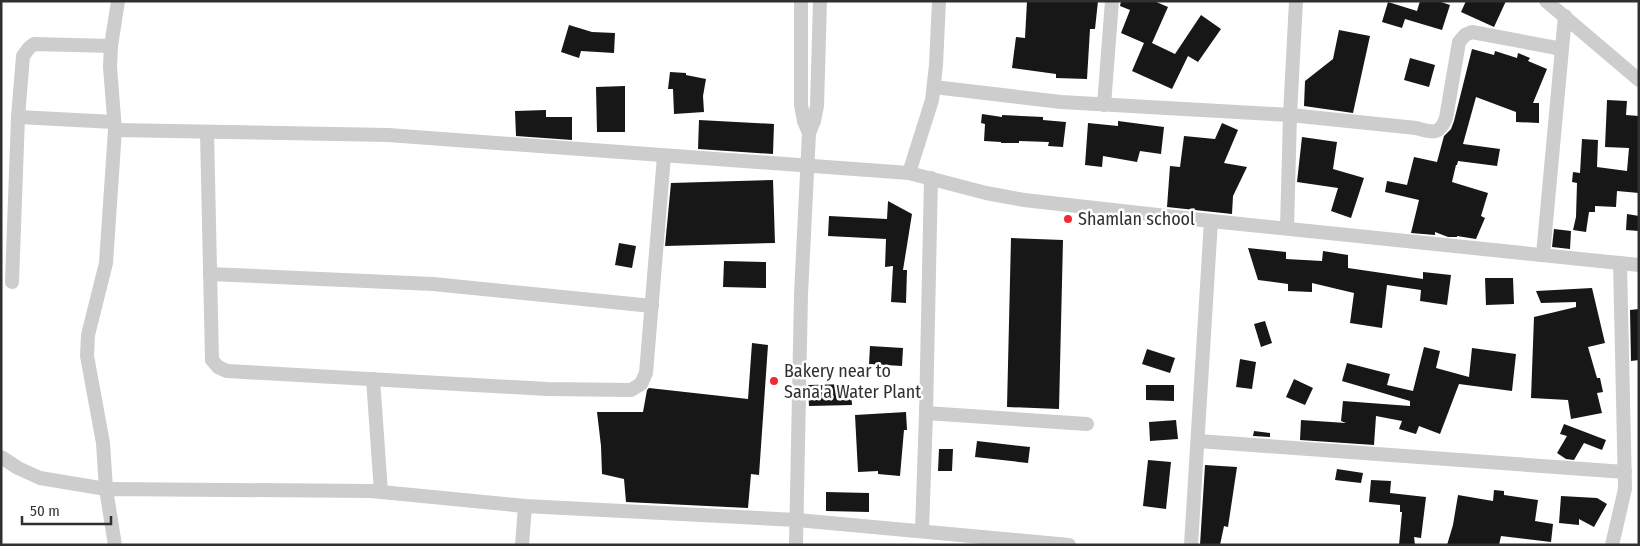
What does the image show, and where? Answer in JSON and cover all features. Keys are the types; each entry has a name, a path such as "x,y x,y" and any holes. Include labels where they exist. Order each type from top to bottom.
{"street":[{"path":"115,545 106,489 103,443 87,356 88,335 106,263 114,126 110,67 111,46 118,1"},
{"path":"801,1 801,104 804,121 809,133"},
{"path":"796,545 798,520 800,294 809,133 818,106 820,1"},
{"path":"910,173 932,100 939,1"},
{"path":"1104,105 1112,1"},
{"path":"1287,228 1296,1"},
{"path":"1546,1 1639,80"},
{"path":"1543,255 1565,16"},
{"path":"934,87 1061,102 1290,115 1416,128 1432,132 1438,131 1443,126 1446,118 1459,42 1465,35 1472,32 1562,49"},
{"path":"12,282 18,117 23,56 34,44 111,46"},
{"path":"18,117 207,132 388,135 910,173 986,193 1024,200 1639,265"},
{"path":"207,132 212,360 218,367 227,371 547,389 631,390 641,384 646,373 664,156"},
{"path":"922,531 931,178"},
{"path":"1191,545 1211,221"},
{"path":"1612,545 1625,489 1620,263"},
{"path":"210,274 432,284 652,306"},
{"path":"373,379 381,492"},
{"path":"926,413 1087,424"},
{"path":"1198,441 1625,472"},
{"path":"1,457 40,478 106,489 381,492 525,506 798,520 1069,545"},
{"path":"522,545 525,506"}],"building":[{"path":"1027,1 1098,1 1095,29 1090,29 1087,79 1056,78 1056,74 1012,68 1016,37 1025,38"},
{"path":"1121,1 1154,1 1168,7 1152,43 1175,54 1201,15 1221,29 1198,62 1188,56 1172,89 1132,71 1144,43 1121,33 1130,10 1120,6"},
{"path":"1420,1 1438,1 1450,5 1442,30 1405,19 1402,28 1382,22 1388,2 1417,11"},
{"path":"1466,1 1506,1 1494,27 1461,12"},
{"path":"569,25 592,32 615,33 614,53 581,51 579,58 561,52"},
{"path":"1339,30 1370,36 1353,113 1304,106 1305,81 1333,59"},
{"path":"1472,49 1494,55 1495,51 1517,58 1518,53 1530,58 1528,61 1547,69 1533,103 1539,103 1539,123 1516,122 1516,112 1476,97 1463,144 1500,149 1497,166 1458,161 1452,182 1488,193 1481,216 1485,218 1476,239 1457,236 1448,237 1435,232 1435,235 1411,233 1419,200 1385,192 1387,181 1407,185 1414,157 1437,162 1444,136 1451,129 1454,121"},
{"path":"1410,58 1435,65 1429,87 1404,80"},
{"path":"670,72 686,73 686,75 706,79 703,96 704,112 674,114 673,89 668,89"},
{"path":"625,86 625,132 597,132 596,87"},
{"path":"1607,100 1627,101 1626,115 1639,116 1639,193 1617,191 1616,207 1595,206 1595,212 1589,212 1586,232 1573,230 1576,217 1577,183 1572,182 1573,172 1580,173 1582,139 1598,140 1597,167 1627,171 1629,148 1605,147"},
{"path":"546,110 546,117 572,117 572,140 516,136 515,111"},
{"path":"982,114 1002,117 1002,115 1043,117 1043,120 1066,122 1063,147 1048,146 1049,142 1019,141 1019,143 1001,143 984,141 985,124 981,123"},
{"path":"699,120 774,124 773,154 698,149"},
{"path":"1118,121 1164,127 1161,154 1140,151 1137,162 1103,156 1102,167 1085,165 1088,123 1118,126"},
{"path":"1222,123 1238,130 1224,163 1247,167 1233,196 1232,214 1167,207 1170,166 1180,167 1184,136 1215,139"},
{"path":"1302,137 1337,142 1333,169 1364,178 1351,218 1331,211 1338,188 1297,182"},
{"path":"773,180 775,243 665,246 671,183"},
{"path":"888,201 912,214 903,270 907,270 906,303 891,302 893,266 885,267 886,239 828,236 829,216 887,219"},
{"path":"1627,214 1639,216 1639,231 1626,230"},
{"path":"1554,229 1571,231 1570,249 1552,247"},
{"path":"1011,238 1063,240 1059,409 1007,407"},
{"path":"619,243 636,246 632,268 615,265"},
{"path":"1248,248 1286,252 1286,259 1322,261 1323,251 1348,255 1348,268 1423,279 1423,272 1451,275 1447,305 1420,301 1421,290 1387,285 1382,328 1350,323 1354,293 1312,283 1312,292 1288,291 1288,284 1258,280"},
{"path":"724,261 766,262 766,288 723,287"},
{"path":"1485,278 1513,278 1514,304 1486,305"},
{"path":"1592,288 1605,343 1588,347 1597,378 1600,378 1603,392 1597,393 1602,413 1571,419 1568,400 1531,398 1534,317 1576,307 1576,302 1541,303 1536,291"},
{"path":"1639,309 1639,360 1631,361 1630,310"},
{"path":"1265,321 1272,343 1261,347 1254,324"},
{"path":"752,343 768,345 759,475 751,474 748,508 626,502 624,479 602,474 597,412 643,412 649,388 748,399"},
{"path":"870,346 903,348 902,366 869,364"},
{"path":"1424,347 1440,351 1436,368 1469,377 1472,348 1516,354 1512,391 1459,384 1440,434 1419,426 1416,434 1399,429 1402,421 1376,416 1374,445 1300,440 1301,420 1346,423 1341,421 1343,401 1410,406 1410,401 1342,381 1347,363 1390,374 1387,385 1413,391"},
{"path":"1147,349 1175,358 1170,373 1142,364"},
{"path":"1240,359 1256,362 1252,389 1236,387"},
{"path":"1294,379 1313,388 1305,405 1286,397"},
{"path":"851,384 852,405 809,406 808,385"},
{"path":"1146,385 1174,385 1174,401 1146,400"},
{"path":"906,412 907,430 904,430 900,476 878,474 878,471 858,472 855,415"},
{"path":"1176,420 1178,439 1150,441 1149,422"},
{"path":"1564,424 1606,440 1602,450 1584,443 1574,460 1566,459 1557,453 1567,436 1560,434"},
{"path":"1254,431 1270,433 1270,437 1253,436"},
{"path":"977,441 1030,447 1028,463 975,457"},
{"path":"939,449 953,449 952,471 938,471"},
{"path":"1148,460 1171,462 1166,509 1143,506"},
{"path":"1205,465 1237,467 1228,527 1224,526 1220,545 1200,545"},
{"path":"1337,469 1363,473 1361,483 1335,480"},
{"path":"1371,480 1391,481 1390,493 1426,497 1421,538 1414,537 1415,545 1399,545 1402,512 1400,512 1400,505 1369,502"},
{"path":"1494,490 1504,491 1504,495 1538,500 1535,521 1553,524 1551,542 1501,536 1499,545 1447,545 1453,525 1458,495 1493,501"},
{"path":"826,492 869,493 869,512 826,511"},
{"path":"1561,496 1597,498 1607,504 1594,527 1579,519 1579,525 1559,523"}],"place":[{"name":"Shamlan school","path":"1068,219"},
{"name":"Bakery near to Sana'a Water Plant","path":"774,381"}]}
